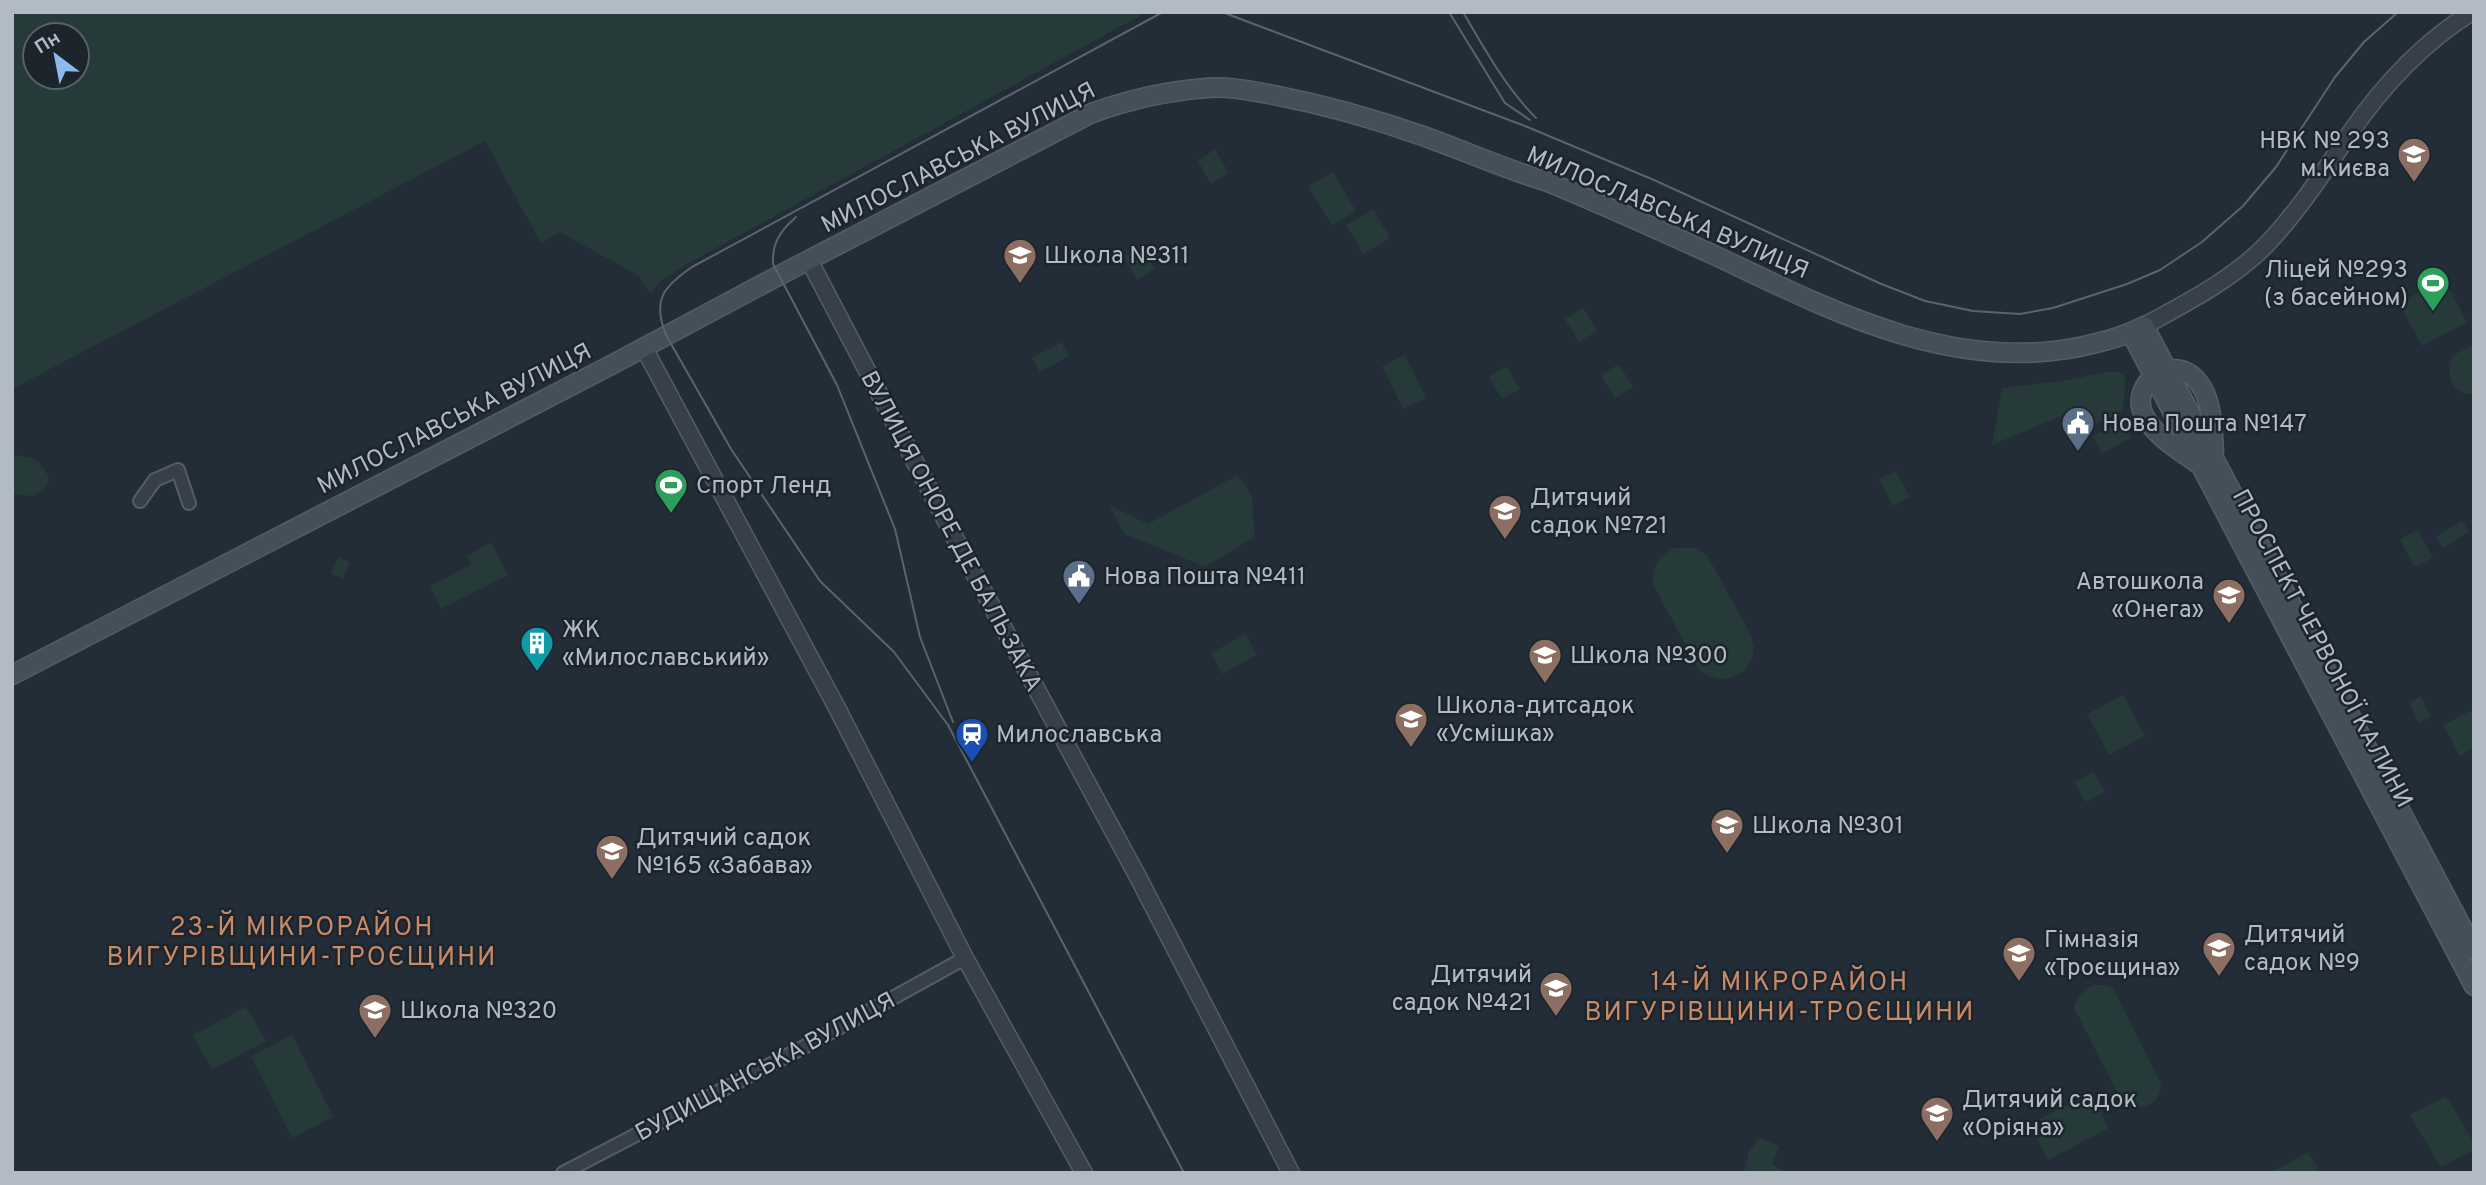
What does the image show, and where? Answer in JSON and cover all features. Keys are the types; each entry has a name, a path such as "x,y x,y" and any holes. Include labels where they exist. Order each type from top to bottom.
{"main road":[{"name":"МИЛОСЛАВСЬКА ВУЛИЦЯ","path":"12,675 1092,113 1128,100 1207,87 1238,89 1317,103 1422,135 1509,170 1548,182 1804,297 1902,337 1964,350 2005,354 2059,351 2114,339 2137,329"},
{"name":"ПРОСПЕКТ ЧЕРВОНОЇ КАЛИНИ","path":"2137,329 2474,950"},
{"path":"2179,369 2191,374 2201,384 2212,419 2207,461 2169,444 2144,416 2141,400 2160,373 2179,369"},
{"name":"ПРОСПЕКТ ЧЕРВОНОЇ КАЛИНИ","path":"2207,461 2474,986"}],"street":[{"name":"МИЛОСЛАВСЬКА ВУЛИЦЯ","path":"2137,329 2210,290 2267,244 2313,190 2349,134 2390,82 2426,47 2472,12"},
{"name":"ВУЛИЦЯ ОНОРЕ ДЕ БАЛЬЗАКА","path":"809,260 950,530 1138,877 1291,1173"},
{"path":"644,348 836,706 965,958 1083,1173"},
{"path":"140,501 155,480 178,470 189,503"},
{"name":"БУДИЩАНСЬКА ВУЛИЦЯ","path":"563,1173 965,958"}],"green space":[{"path":"12,12 1147,12 689,263 660,282 651,294 638,275 559,232 541,243 485,141 12,389"},
{"path":"1215,149 1229,173 1211,184 1198,161"},
{"path":"1333,172 1356,211 1332,226 1308,186"},
{"path":"1373,209 1390,238 1363,254 1346,225"},
{"path":"1141,247 1155,269 1137,280 1124,257"},
{"name":"Ліцей №293 (з басейном)","path":"2444,279 2467,322 2422,346 2399,303"},
{"path":"1583,308 1597,331 1579,342 1565,319"},
{"path":"1061,342 1069,356 1040,372 1032,358"},
{"path":"2474,344 2474,394 2459,391 2455,387 2450,370 2452,356"},
{"path":"1405,355 1426,398 1403,409 1382,366"},
{"path":"1619,364 1633,387 1615,398 1601,375"},
{"path":"1506,366 1520,389 1502,399 1489,377"},
{"path":"2111,371 2123,374 2126,381 2122,411 2087,429 2076,410 1992,445 2002,388 2062,381"},
{"path":"2122,421 2131,438 2102,453 2093,436"},
{"path":"12,455 30,458 42,465 49,477 47,486 33,496 12,494"},
{"path":"1896,471 1910,497 1893,506 1879,479"},
{"path":"1238,475 1252,497 1255,537 1205,567 1125,534 1109,505 1148,524"},
{"path":"2462,521 2469,532 2443,548 2436,537"},
{"path":"2418,530 2433,558 2414,567 2400,539"},
{"path":"491,543 508,575 441,609 430,586 471,565 467,555"},
{"path":"1676,548 1693,548 1707,555 1750,633 1754,647 1752,659 1745,671 1731,678 1720,679 1699,670 1654,586 1653,573 1657,562"},
{"path":"338,557 350,562 343,579 331,574"},
{"path":"1246,634 1257,655 1222,674 1211,653"},
{"path":"2123,695 2145,736 2109,755 2087,714"},
{"path":"2421,696 2431,717 2419,723 2409,702"},
{"path":"2474,709 2474,748 2460,756 2443,725"},
{"path":"2094,772 2105,792 2086,802 2074,782"},
{"path":"2094,985 2113,988 2161,1084 2157,1098 2148,1106 2136,1108 2123,1104 2074,1008 2081,994"},
{"path":"246,1007 266,1041 212,1070 193,1035"},
{"path":"292,1035 333,1117 292,1138 251,1056"},
{"path":"2091,1093 2109,1128 2048,1160 2030,1124"},
{"path":"2446,1096 2474,1143 2474,1150 2441,1167 2410,1115"},
{"path":"1759,1138 1779,1146 1772,1165 1787,1173 1744,1173 1749,1152"},
{"path":"2308,1152 2321,1173 2270,1173"}],"tram line":[{"path":"1163,12 692,267 667,288 660,303 660,312 666,335 731,449 820,581 894,652 948,725 1184,1173"},
{"path":"1222,12 1525,126 1654,180 1879,283 1925,301 1973,311 2020,314 2053,308 2127,284 2160,270 2202,242 2243,206 2276,167 2335,77 2364,42 2398,12"},
{"path":"1449,12 1505,103 1530,120"},
{"path":"1463,12 1505,81 1536,118"},
{"path":"796,217 778,238 773,264 837,385 895,529 920,637 953,722"}],"place":[{"name":"НВК № 293 м.Києва","path":"2414,184"},
{"name":"Школа №311","path":"1020,285"},
{"name":"Ліцей №293 (з басейном)","path":"2433,313"},
{"name":"Нова Пошта №147","path":"2078,453"},
{"name":"Спорт Ленд","path":"671,515"},
{"name":"Дитячий садок №721","path":"1505,541"},
{"name":"Нова Пошта №411","path":"1079,606"},
{"name":"Автошкола «Онега»","path":"2229,625"},
{"name":"ЖК «Милославський»","path":"537,673"},
{"name":"Школа №300","path":"1545,685"},
{"name":"Школа-дитсадок «Усмішка»","path":"1411,749"},
{"name":"Милославська","path":"972,764"},
{"name":"Школа №301","path":"1727,855"},
{"name":"Дитячий садок №165 «Забава»","path":"612,881"},
{"name":"Дитячий садок №9","path":"2219,978"},
{"name":"Гімназія «Троєщина»","path":"2019,983"},
{"name":"Дитячий садок №421","path":"1556,1018"},
{"name":"Школа №320","path":"375,1040"},
{"name":"Дитячий садок «Оріяна»","path":"1937,1143"}],"district":[{"name":"23-Й МІКРОРАЙОН ВИГУРІВЩИНИ-ТРОЄЩИНИ","path":"302,941"},
{"name":"14-Й МІКРОРАЙОН ВИГУРІВЩИНИ-ТРОЄЩИНИ","path":"1780,996"}]}
